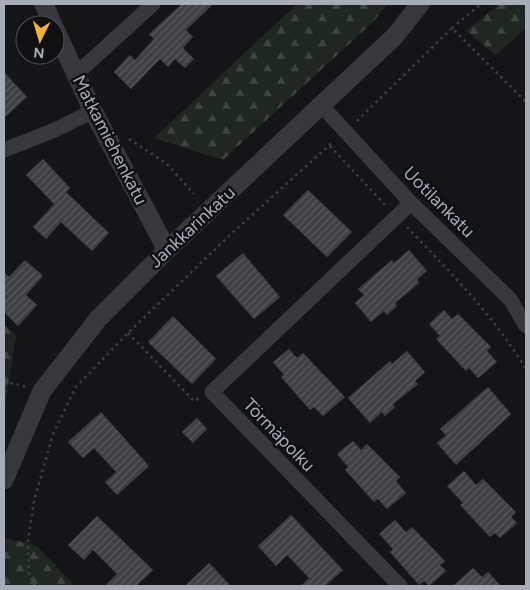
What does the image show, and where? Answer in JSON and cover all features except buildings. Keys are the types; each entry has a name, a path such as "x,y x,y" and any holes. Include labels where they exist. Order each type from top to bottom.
{"street":[{"path":"75,72 84,67 153,4"},
{"name":"Jankkarinkatu","path":"4,480 42,391 98,319 167,250 395,36 420,4"},
{"name":"Matkamiehenkatu","path":"65,50 93,111 167,250"},
{"name":"Uotilankatu","path":"322,106 411,203 510,299 526,326"},
{"path":"4,150 55,130 93,111"},
{"path":"212,392 411,203"},
{"name":"Törmäpolku","path":"212,392 400,586"}],"path":[{"path":"35,586 29,574 28,540 34,501 53,434 76,387 128,333 231,234 330,146 344,130 356,122 452,28 482,4"},
{"path":"452,28 526,102"},
{"path":"126,137 167,164 194,194"},
{"path":"330,146 472,294 511,344 526,369"},
{"path":"128,333 194,400 212,392"},
{"path":"4,385 13,383 42,391"}],"green space":[{"path":"297,4 387,4 374,21 223,160 154,138"},
{"path":"499,4 526,4 526,28 496,55 466,31"},
{"path":"4,324 16,336 4,412"},
{"path":"4,538 36,545 75,586 4,586"}]}
